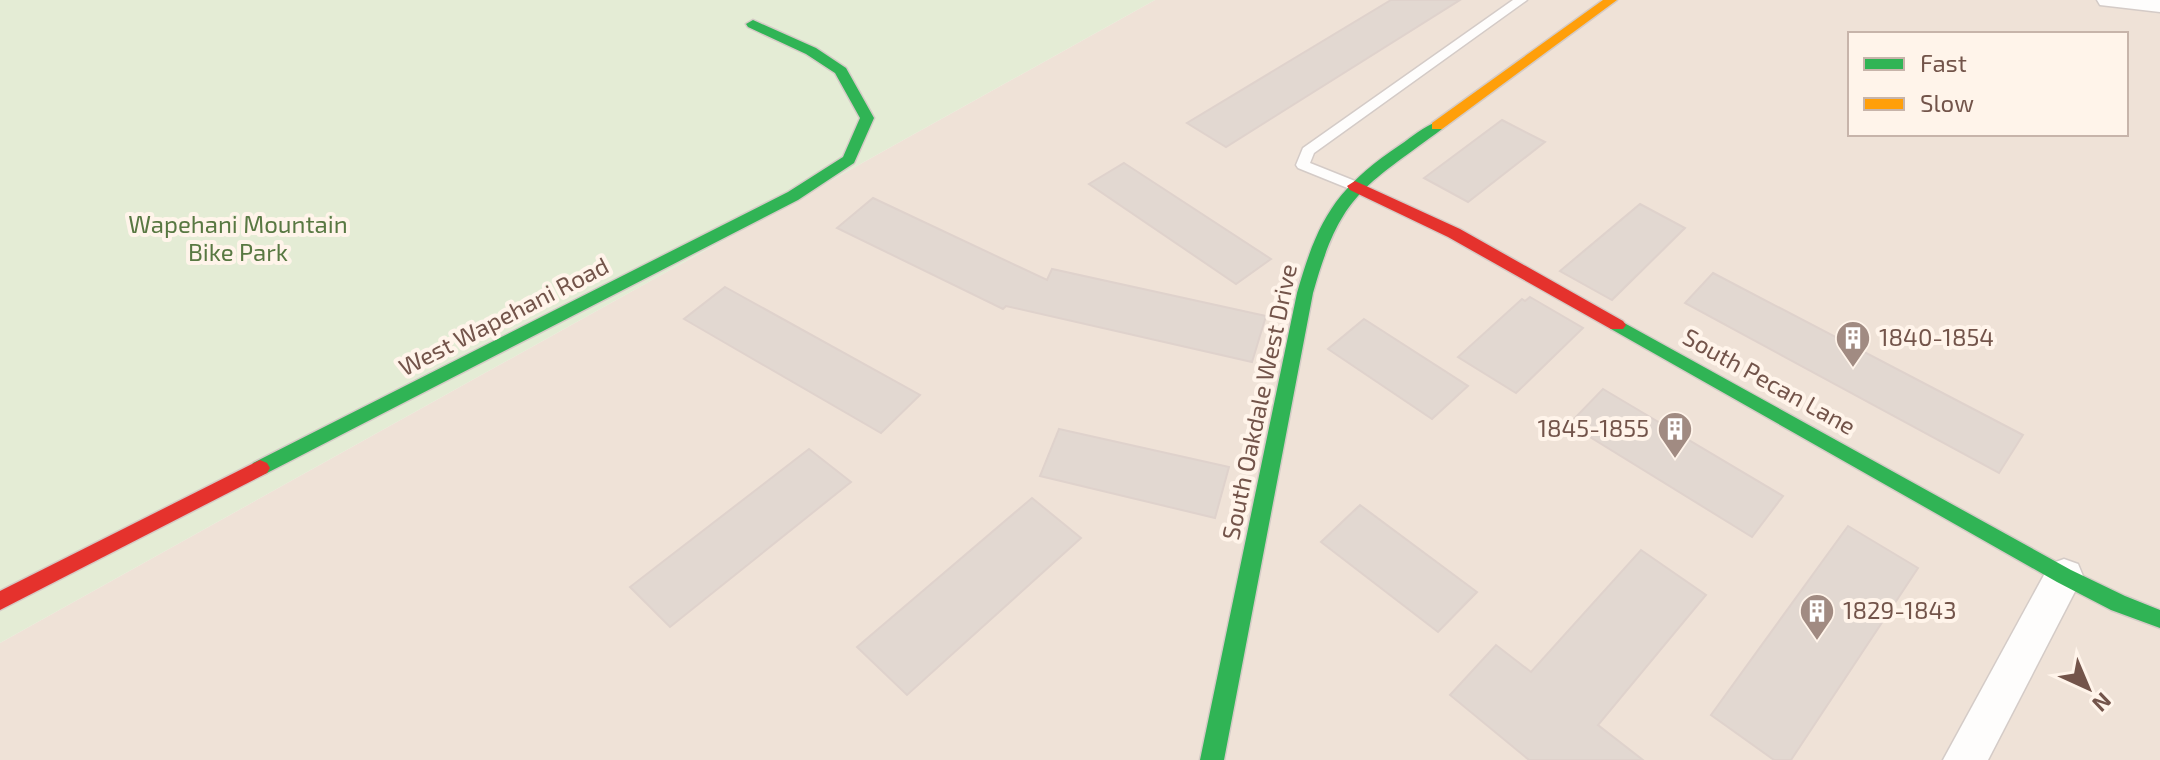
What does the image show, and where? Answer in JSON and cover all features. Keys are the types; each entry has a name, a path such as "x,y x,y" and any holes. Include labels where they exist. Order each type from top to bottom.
{"street":[{"path":"2109,0 2160,5"},
{"name":"South Oakdale West Drive","path":"1212,760 1305,293 1316,252 1355,186 1603,2"},
{"name":"West Wapehani Road","path":"0,601 780,202 849,160 867,118 841,71 811,51 753,24"},
{"name":"South Pecan Lane","path":"1355,186 1454,233 2064,576 2118,603 2160,619"},
{"path":"1965,760 2064,576"}],"lane":[{"path":"1355,186 1303,165 1308,151 1521,0"}],"shaded area":[{"path":"1155,0 2160,0 2160,760 0,760 0,643"}],"green space":[{"name":"Wapehani Mountain Bike Park","path":"0,0 1155,0 0,643"}],"building":[{"path":"1391,0 1460,0 1226,147 1187,123"},
{"path":"1502,120 1545,142 1468,202 1424,178"},
{"path":"1124,163 1271,259 1236,284 1089,184"},
{"path":"873,198 1047,280 1052,269 1266,316 1252,362 1006,306 1003,309 837,228"},
{"path":"1640,204 1685,228 1612,300 1560,271"},
{"name":"1840-1854","path":"1713,273 2023,435 1999,473 1685,303"},
{"path":"725,287 920,395 881,433 684,319"},
{"path":"1530,297 1583,328 1516,393 1458,357 1522,299 1525,301"},
{"path":"1364,319 1468,386 1432,419 1328,349"},
{"name":"1845-1855","path":"1603,389 1783,496 1752,537 1569,424"},
{"path":"1059,429 1229,467 1215,518 1040,476"},
{"path":"809,449 851,482 670,627 630,587"},
{"path":"1032,498 1081,538 907,695 857,647"},
{"path":"1360,505 1477,592 1438,632 1321,542"},
{"name":"1829-1843","path":"1848,526 1918,568 1791,760 1774,760 1711,715"},
{"path":"1641,550 1706,595 1598,725 1643,760 1529,760 1450,695 1496,645 1531,672"}],"traffic: fast":[{"path":"260,468 793,196 849,160 867,118 841,71 811,51 753,24"},
{"path":"1212,760 1305,293 1318,250 1330,222 1356,186 1437,126"},
{"path":"1617,325 2064,576 2118,603 2160,619"}],"traffic: slow":[{"path":"1437,126 1611,0"}],"traffic: jam":[{"path":"1355,186 1454,233 1617,325"},
{"path":"0,601 260,468"}],"place":[{"name":"1840-1854","path":"1853,369"},
{"name":"1845-1855","path":"1675,460"},
{"name":"1829-1843","path":"1817,642"}]}
